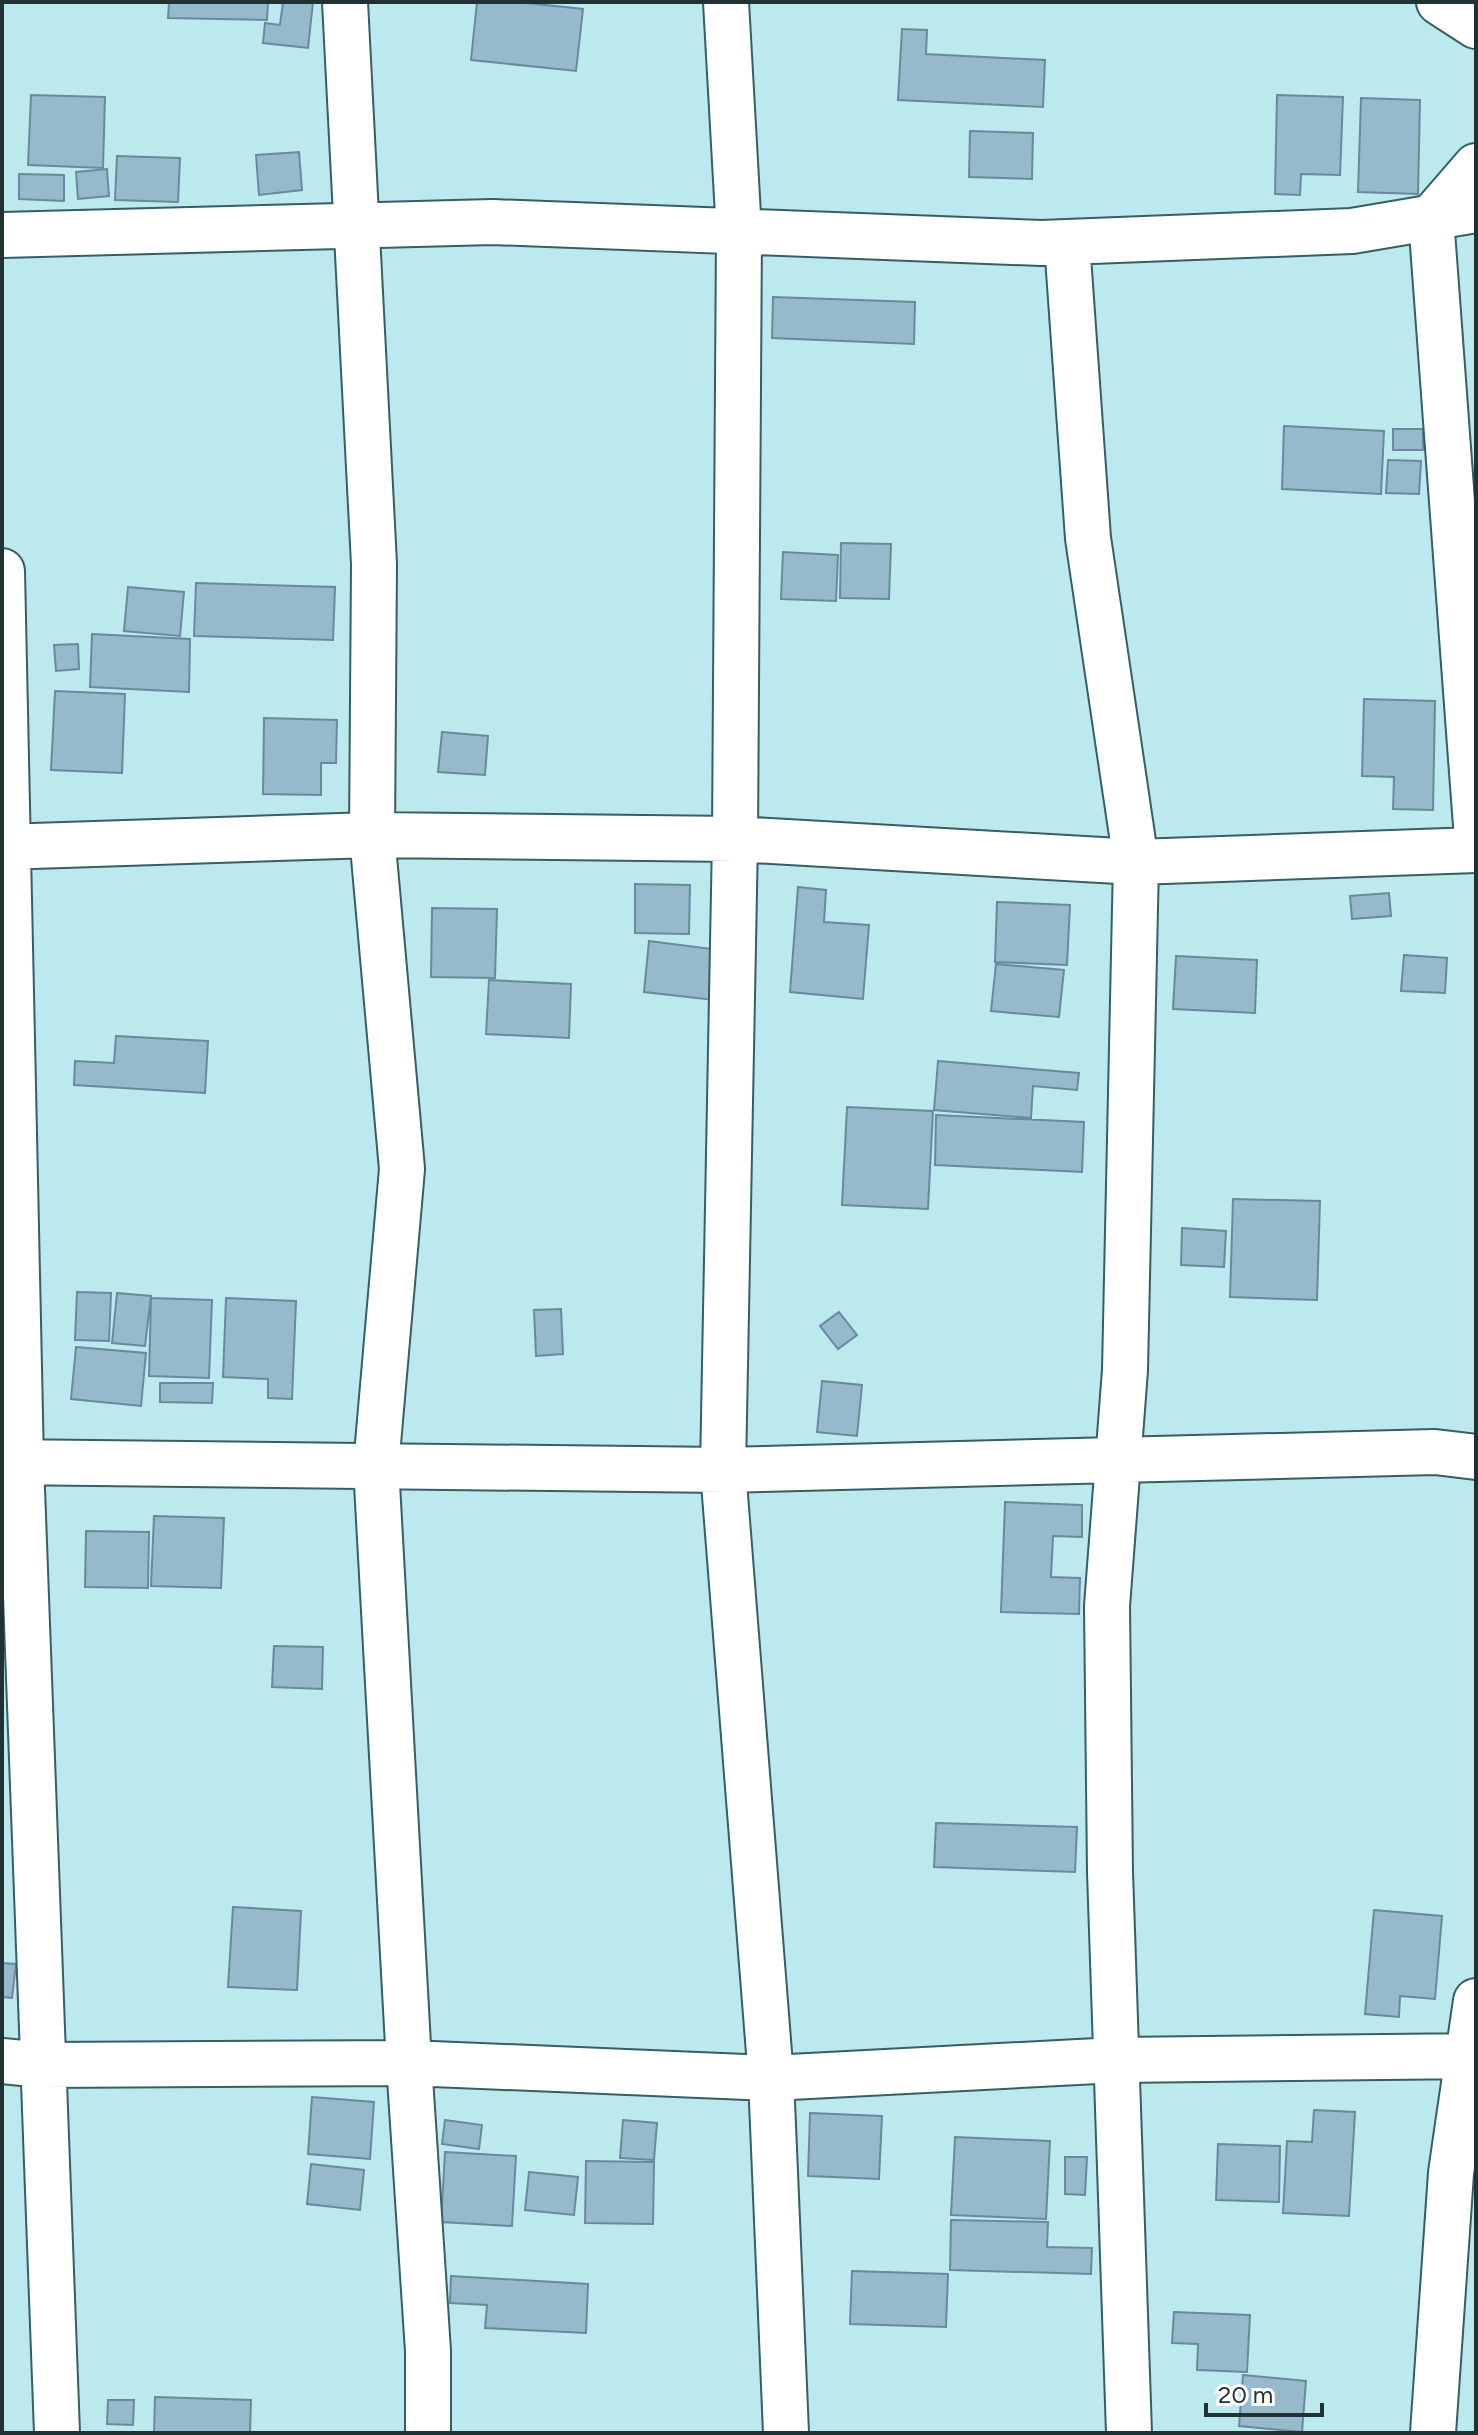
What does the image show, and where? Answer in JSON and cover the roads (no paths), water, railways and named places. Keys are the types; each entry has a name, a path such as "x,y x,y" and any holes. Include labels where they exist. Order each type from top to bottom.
{"street":[{"path":"345,2 359,226 374,564 372,835 402,1169 376,1466 428,2351 428,2433"},
{"path":"726,2 739,233 735,839 723,1470 771,2078 786,2433"},
{"path":"1439,2 1476,26"},
{"path":"1476,166 1431,218 1476,826"},
{"path":"2,235 493,222 1067,243 1352,231 1476,210"},
{"path":"1067,243 1088,538 1136,862 1125,1370 1107,1606 1110,1872 1129,2433"},
{"path":"2,571 12,1462 23,2063 57,2433"},
{"path":"5,847 372,835 735,839 1136,862 1476,850"},
{"path":"12,1462 723,1470 1435,1452 1476,1457"},
{"path":"1433,2433 1451,2173 1472,2055 1476,2001"},
{"path":"23,2063 409,2063 771,2078 1116,2060 1472,2055"}]}
